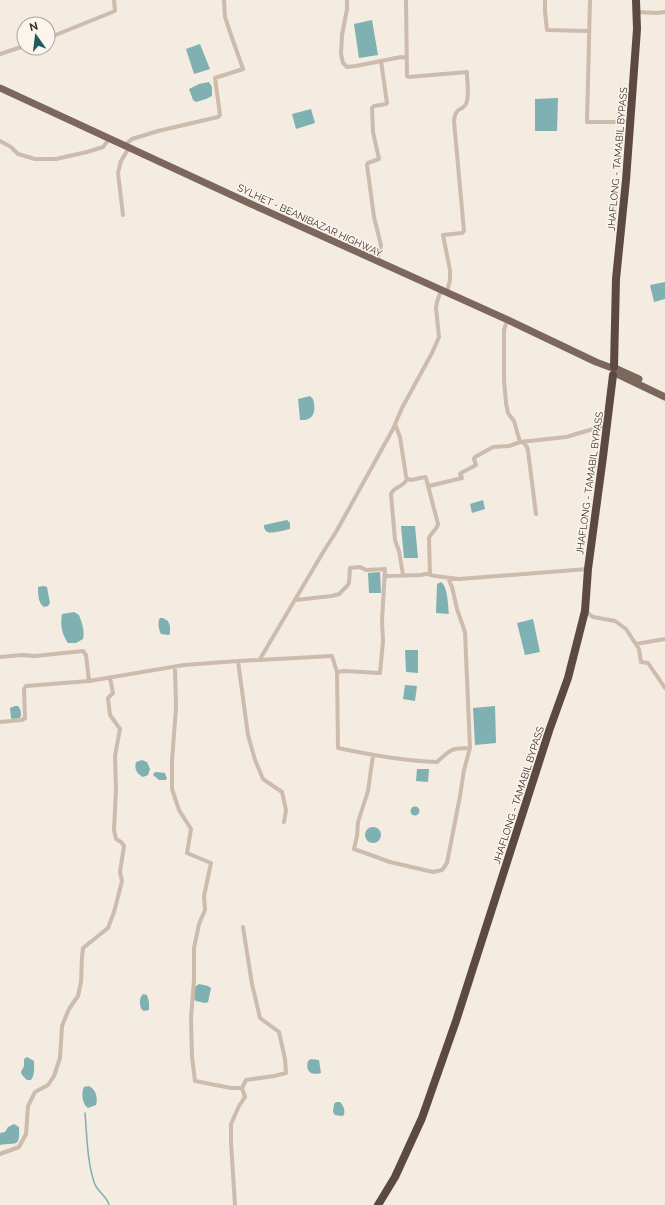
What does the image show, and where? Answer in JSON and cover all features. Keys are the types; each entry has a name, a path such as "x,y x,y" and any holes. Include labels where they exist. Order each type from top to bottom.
{"highway":[{"name":"JHAFLONG - TAMABIL BYPASS","path":"378,1205 395,1177 424,1110 456,1021 549,730 568,678 585,611 588,569 614,370 616,279 626,180 637,29 636,0"}],"main road":[{"name":"SYLHET - BEANIBAZAR HIGHWAY","path":"0,88 126,148 614,370"},
{"name":"SYLHET - BEANIBAZAR HIGHWAY","path":"0,92 108,142 126,148 376,261 595,365 614,370"},
{"path":"614,370 665,393"},
{"path":"614,370 665,397"}],"street":[{"path":"56,35 114,11 114,0"},
{"path":"123,215 118,173 126,148 132,139 158,131 218,117 220,115 215,78 243,69 227,23 224,0"},
{"path":"347,0 341,54 343,63 346,67 401,57 407,58"},
{"path":"260,660 336,532 395,424 440,337 436,308 437,302 450,280 450,270 443,235 462,233 464,230 454,121 457,110 464,107 467,102 466,72 407,76 406,0"},
{"path":"545,0 547,30 589,31"},
{"path":"590,0 587,122 630,122"},
{"path":"636,12 665,12"},
{"path":"0,54 16,49"},
{"path":"376,261 380,252 380,245 374,217 367,165 368,163 379,160 373,132 372,108 374,106 387,103 381,61"},
{"path":"0,141 11,147 18,154 35,159 56,159 103,147 108,142"},
{"path":"506,324 504,330 504,380 506,403 508,414 514,420 521,442 527,446 536,514"},
{"path":"395,424 400,437 407,479 405,484 393,490 391,494 395,540 399,551 403,575"},
{"path":"429,486 462,478 461,473 476,465 474,459 475,457 493,447 566,437 607,425"},
{"path":"407,479 411,480 425,477 429,486 438,524 438,528 429,538 430,573"},
{"path":"295,600 339,594 349,583 350,568 360,567 366,570 385,569 382,621 383,641 380,673 338,672"},
{"path":"385,576 421,575 430,573 430,575 459,579 588,569"},
{"path":"374,756 368,791 358,822 354,849 390,862 434,872 442,870 447,863 464,770 470,748 465,632 448,578"},
{"path":"585,611 593,617 615,620 626,630 639,649 641,662 648,663 665,688"},
{"path":"636,644 665,639"},
{"path":"0,657 22,655 35,656 83,651 86,655 89,681"},
{"path":"0,722 22,720 25,718 24,689 26,686 89,681 175,667 238,661 332,656 338,672 338,748 374,756 420,762 437,762 448,752 456,748 470,748"},
{"path":"238,661 248,735 255,760 263,779 282,792 286,810 284,822"},
{"path":"175,667 176,707 172,760 172,788 179,810 191,829 187,853 211,864 204,896 205,910 199,924 194,948 194,980 191,1018 192,1057 195,1081 230,1088 242,1088"},
{"path":"0,1154 19,1147 26,1134 28,1106 34,1092 48,1085 54,1076 60,1058 62,1026 69,1009 78,996 81,982 83,948 108,928 122,881 120,872 124,846 116,839 114,830 116,789 115,756 120,729 110,715 108,698 113,693 110,678"},
{"path":"235,1205 230,1143 231,1124 245,1097 242,1088 246,1080 286,1073 285,1059 279,1032 260,1018 252,984 243,926"}],"water":[{"path":"372,20 378,55 359,58 354,24"},
{"path":"200,44 210,69 194,74 186,49"},
{"path":"209,82 212,87 212,96 196,102 193,100 189,89 199,84"},
{"path":"558,98 557,131 535,131 535,99"},
{"path":"311,109 315,123 296,129 292,114"},
{"path":"665,282 665,299 654,302 650,285"},
{"path":"310,396 314,403 313,414 309,419 300,420 298,399"},
{"path":"483,500 485,509 472,513 470,504"},
{"path":"287,520 290,523 290,529 271,533 264,529 264,525"},
{"path":"401,526 415,526 418,558 404,558"},
{"path":"380,572 381,593 369,593 368,573"},
{"path":"441,582 446,592 449,614 436,613 437,584"},
{"path":"38,587 47,587 50,603 48,606 44,607 39,601"},
{"path":"74,612 79,615 84,636 83,639 76,643 68,643 62,630 62,614"},
{"path":"160,618 168,621 170,626 170,634 161,634 158,624"},
{"path":"533,619 540,652 525,655 517,623"},
{"path":"405,650 418,650 418,673 406,672"},
{"path":"405,685 417,686 415,701 403,699"},
{"path":"15,706 19,707 21,715 20,718 13,719 11,718 10,708"},
{"path":"495,706 496,743 475,745 473,708"},
{"path":"142,760 147,762 150,769 148,775 143,777 138,773 135,767 136,762"},
{"path":"417,769 429,769 428,782 416,781"},
{"path":"156,772 165,773 167,779 159,780 153,775"},
{"path":"413,807 417,807 419,811 417,815 413,815 411,813 411,809"},
{"path":"373,827 379,829 381,835 379,841 373,843 367,841 365,835 367,829"},
{"path":"199,984 211,988 208,1002 205,1003 194,999 195,987"},
{"path":"143,994 147,995 149,1010 144,1011 141,1008 140,1000"},
{"path":"27,1057 34,1061 34,1073 31,1080 27,1080 21,1072 24,1066 24,1059"},
{"path":"311,1059 319,1060 321,1073 314,1074 308,1070 308,1061"},
{"path":"89,1086 95,1092 97,1099 96,1105 88,1108 84,1104 82,1095 84,1087"},
{"path":"336,1102 340,1102 342,1105 344,1115 335,1115 333,1112 334,1104"},
{"path":"14,1124 19,1127 18,1141 14,1144 0,1145 0,1133 5,1132 8,1127"}],"waterway":[{"path":"85,1113 90,1165 94,1182 97,1189 109,1205"}]}
